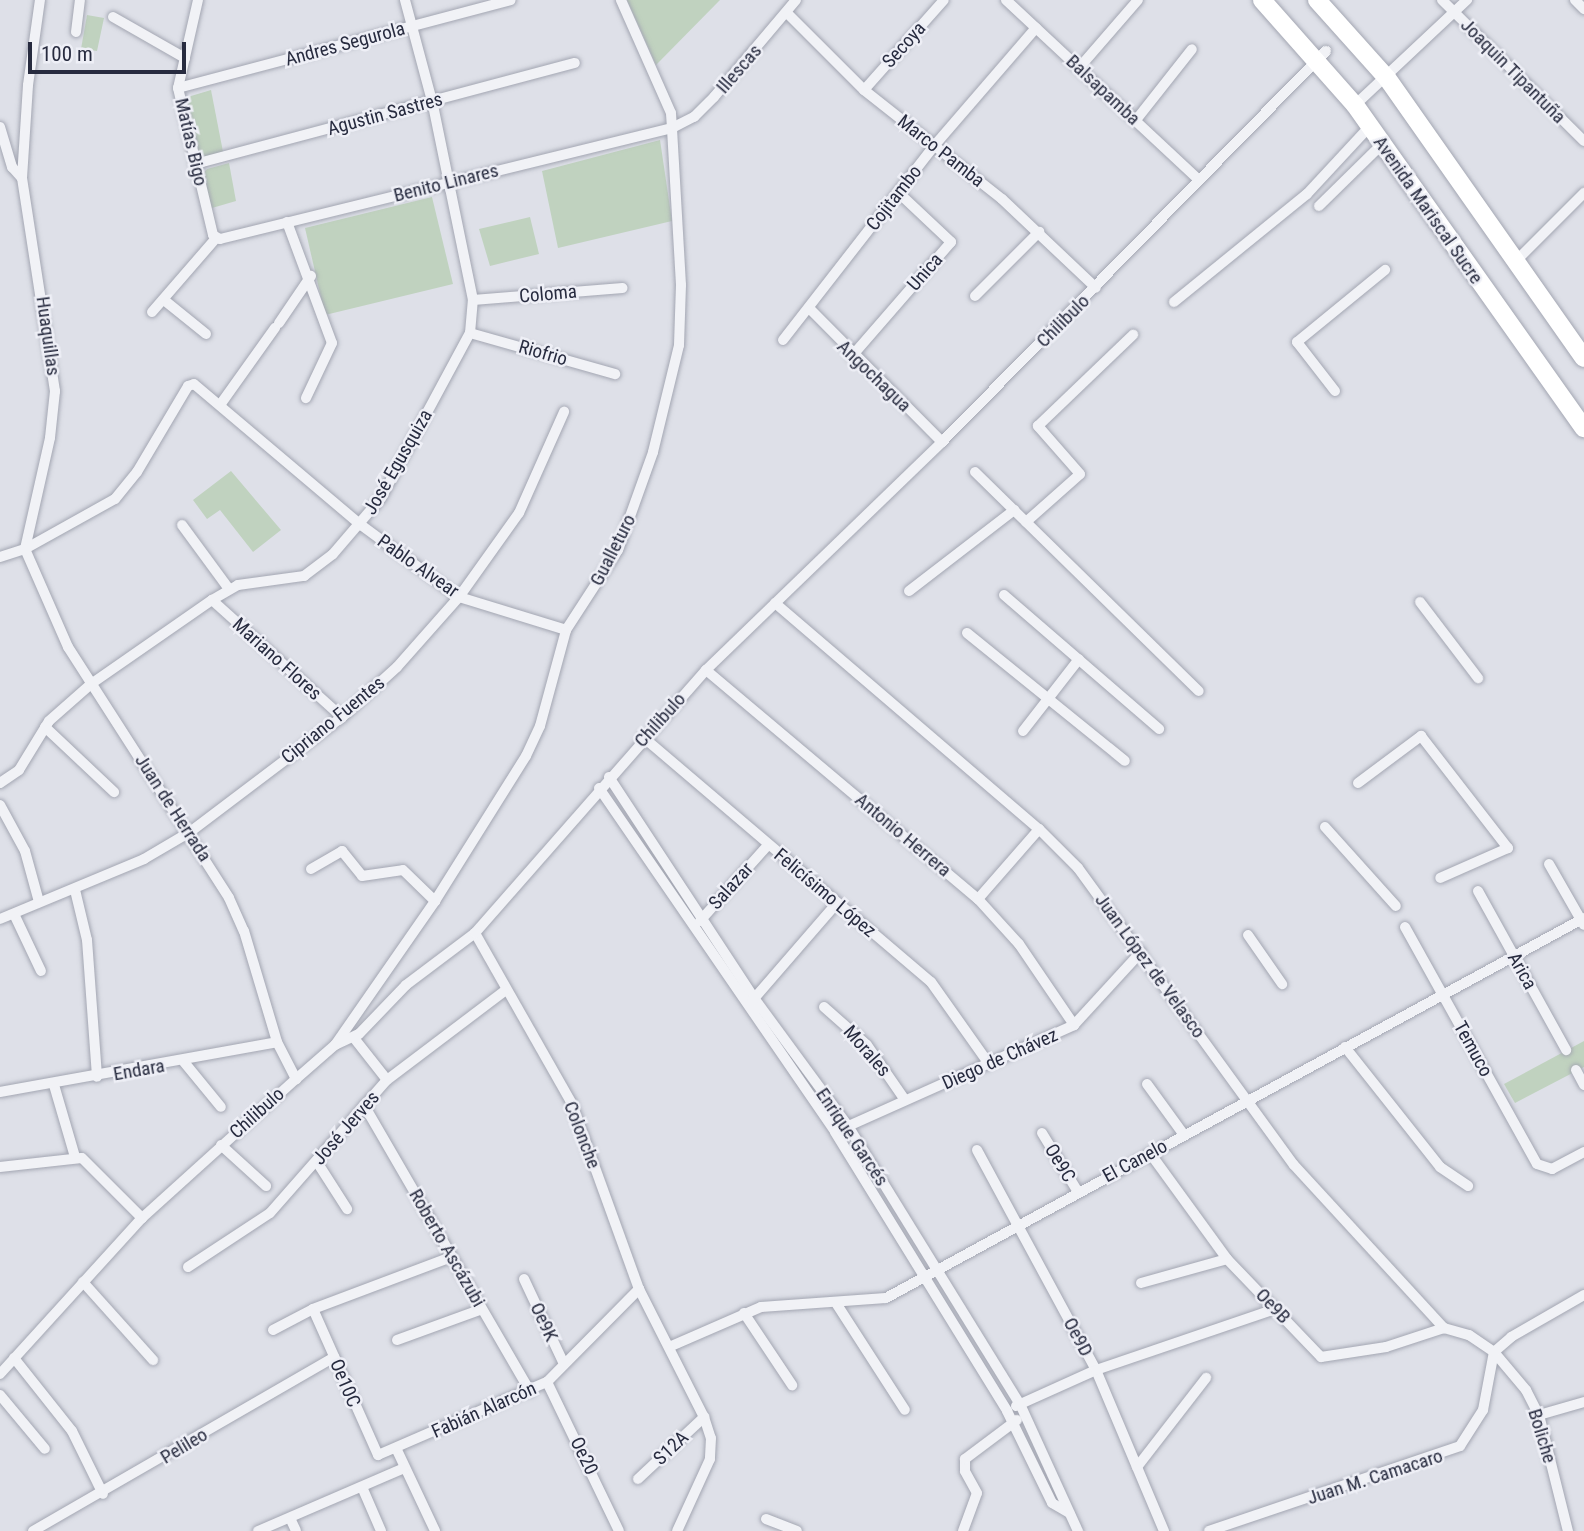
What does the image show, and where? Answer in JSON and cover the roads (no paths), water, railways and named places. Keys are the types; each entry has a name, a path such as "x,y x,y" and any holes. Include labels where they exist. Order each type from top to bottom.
{"main road":[{"name":"Avenida Mariscal Sucre","path":"1262,0 1322,55 1584,428"},
{"path":"1317,0 1387,78 1584,358"}],"street":[{"path":"22,178 27,85 40,0"},
{"path":"76,32 80,0"},
{"name":"Matías Bigo","path":"199,0 178,88 195,164 218,239"},
{"name":"José Egusquiza","path":"0,783 19,770 45,727 91,684 229,589 304,576 361,525 380,498 470,333 473,300 432,101 405,0"},
{"name":"Andres Segurola","path":"178,88 511,0"},
{"name":"Gualleturo","path":"335,1045 435,901 526,756 540,726 566,630 603,575 631,520 653,452 679,345 681,285 671,113 621,0"},
{"name":"Illescas","path":"672,128 694,117 715,97 788,14 796,0"},
{"name":"Secoya","path":"864,90 944,0"},
{"name":"Balsapamba","path":"1006,0 1199,180"},
{"path":"1079,68 1138,0"},
{"name":"Joaquin Tipantuña","path":"1442,0 1584,141"},
{"path":"1355,105 1387,78 1467,0"},
{"path":"1575,0 1584,9"},
{"name":"Marco Pamba","path":"788,14 864,90 1039,232 1096,288"},
{"path":"113,18 185,58"},
{"name":"Cojitambo","path":"783,340 934,146 1036,28"},
{"path":"1136,120 1192,49"},
{"name":"Chilibulo","path":"0,1374 142,1218 335,1045 354,1038 406,985 475,933 643,737 706,670 942,442 1322,55"},
{"name":"Agustin Sastres","path":"195,164 575,63"},
{"path":"1174,302 1307,194 1370,126"},
{"name":"Huaquillas","path":"0,127 12,167 22,178 55,391 50,438 25,549"},
{"name":"Benito Linares","path":"218,239 672,128"},
{"path":"1319,206 1382,144"},
{"path":"1517,260 1584,192"},
{"name":"Unica","path":"852,356 951,242 899,193"},
{"path":"288,222 311,276 332,343 306,398"},
{"path":"975,296 1039,232"},
{"path":"152,312 218,239"},
{"path":"1335,391 1297,342 1385,270"},
{"path":"220,405 311,276"},
{"name":"Coloma","path":"473,300 624,288"},
{"path":"164,300 206,334"},
{"name":"Angochagua","path":"809,308 852,356 942,442"},
{"name":"Riofrio","path":"470,333 615,374"},
{"path":"1026,522 1080,474 1038,426 1133,335"},
{"name":"Pablo Alvear","path":"25,549 115,499 188,386 194,384 361,525 459,597 566,630"},
{"name":"Cipriano Fuentes","path":"0,919 38,902 75,890 190,832 342,717 397,667 459,597 519,513 564,412"},
{"path":"975,472 1199,691"},
{"path":"909,591 1014,510"},
{"path":"182,526 229,589"},
{"path":"0,557 25,549"},
{"name":"Juan de Herrada","path":"25,549 68,647 190,832 244,932 277,1042 296,1079"},
{"path":"1004,595 1159,729"},
{"name":"Mariano Flores","path":"212,600 342,717"},
{"name":"Juan López de Velasco","path":"775,603 1038,829 1078,868 1303,1176 1444,1328 1469,1335 1494,1352"},
{"path":"1420,603 1478,678"},
{"path":"967,633 1125,761"},
{"path":"1023,731 1079,659"},
{"name":"Antonio Herrera","path":"706,670 978,899 1019,944 1074,1025"},
{"path":"45,727 114,792"},
{"path":"1358,783 1421,736 1508,848 1440,878"},
{"name":"Felicísimo López","path":"643,737 932,982 989,1064"},
{"name":"Enrique Garcés","path":"609,777 704,915 751,1002 926,1277 1007,1411 1052,1503 1069,1513"},
{"name":"Enrique Garcés","path":"599,788 694,927 848,1126 1020,1404 1078,1531"},
{"path":"0,805 25,851 38,902"},
{"path":"1325,827 1396,906"},
{"path":"978,899 1038,829"},
{"name":"Salazar","path":"694,927 768,845"},
{"path":"311,869 335,850 342,851 362,876 403,870 435,901"},
{"path":"1549,864 1583,921"},
{"path":"75,890 87,940 97,1077"},
{"name":"Arica","path":"1478,891 1566,1050"},
{"path":"751,1002 838,903"},
{"path":"14,914 41,971"},
{"name":"El Canelo","path":"669,1347 761,1307 886,1298 1442,992 1583,921"},
{"name":"Temuco","path":"1405,927 1537,1164 1552,1169 1584,1152"},
{"name":"Colonche","path":"475,933 572,1104 639,1289 704,1417 711,1438 710,1460 677,1531"},
{"path":"1248,934 1282,984"},
{"name":"Diego de Chávez","path":"835,1132 1074,1025 1141,952"},
{"name":"José Jerves","path":"188,1267 270,1213 387,1080 506,990"},
{"name":"Morales","path":"824,1007 867,1045 905,1100"},
{"path":"354,1038 387,1080"},
{"name":"Endara","path":"0,1092 184,1062 277,1042"},
{"path":"1345,1047 1440,1167 1468,1186"},
{"path":"184,1062 221,1107"},
{"path":"1576,1070 1584,1085"},
{"path":"1147,1084 1184,1135"},
{"path":"54,1085 75,1157 142,1218"},
{"name":"Roberto Ascázubi","path":"364,1105 530,1391"},
{"name":"Oe9C","path":"1042,1133 1078,1192"},
{"path":"221,1145 265,1186"},
{"name":"Oe9D","path":"977,1150 1096,1370 1164,1531"},
{"name":"Oe9B","path":"1150,1153 1227,1259 1321,1357 1386,1347 1444,1328"},
{"path":"0,1167 75,1157"},
{"path":"317,1161 346,1209"},
{"path":"273,1330 313,1309 451,1257"},
{"path":"1141,1283 1227,1259"},
{"name":"Oe9K","path":"524,1279 564,1364"},
{"path":"83,1282 153,1360"},
{"name":"Fabián Alarcón","path":"378,1455 547,1382 639,1289"},
{"path":"1494,1352 1511,1337 1584,1295"},
{"path":"836,1303 905,1410"},
{"path":"397,1340 482,1308"},
{"name":"Oe10C","path":"313,1309 378,1455"},
{"path":"1007,1411 1096,1370 1275,1309"},
{"path":"744,1313 792,1385"},
{"name":"Boliche","path":"1494,1352 1526,1390 1539,1415 1568,1531"},
{"name":"Juan M. Camacaro","path":"1209,1531 1460,1446 1483,1410 1494,1352"},
{"name":"Pelileo","path":"33,1531 103,1494 334,1357"},
{"path":"14,1358 72,1431 103,1494"},
{"path":"1138,1467 1206,1378"},
{"name":"Oe20","path":"547,1382 619,1531"},
{"path":"0,1395 45,1449"},
{"path":"1539,1415 1584,1402"},
{"path":"963,1531 977,1493 965,1471 965,1459 1026,1415"},
{"name":"S12A","path":"638,1479 704,1417"},
{"path":"396,1448 435,1531"},
{"path":"258,1531 404,1468"},
{"path":"362,1487 381,1531"},
{"path":"289,1518 296,1531"},
{"path":"766,1519 797,1531"}]}
